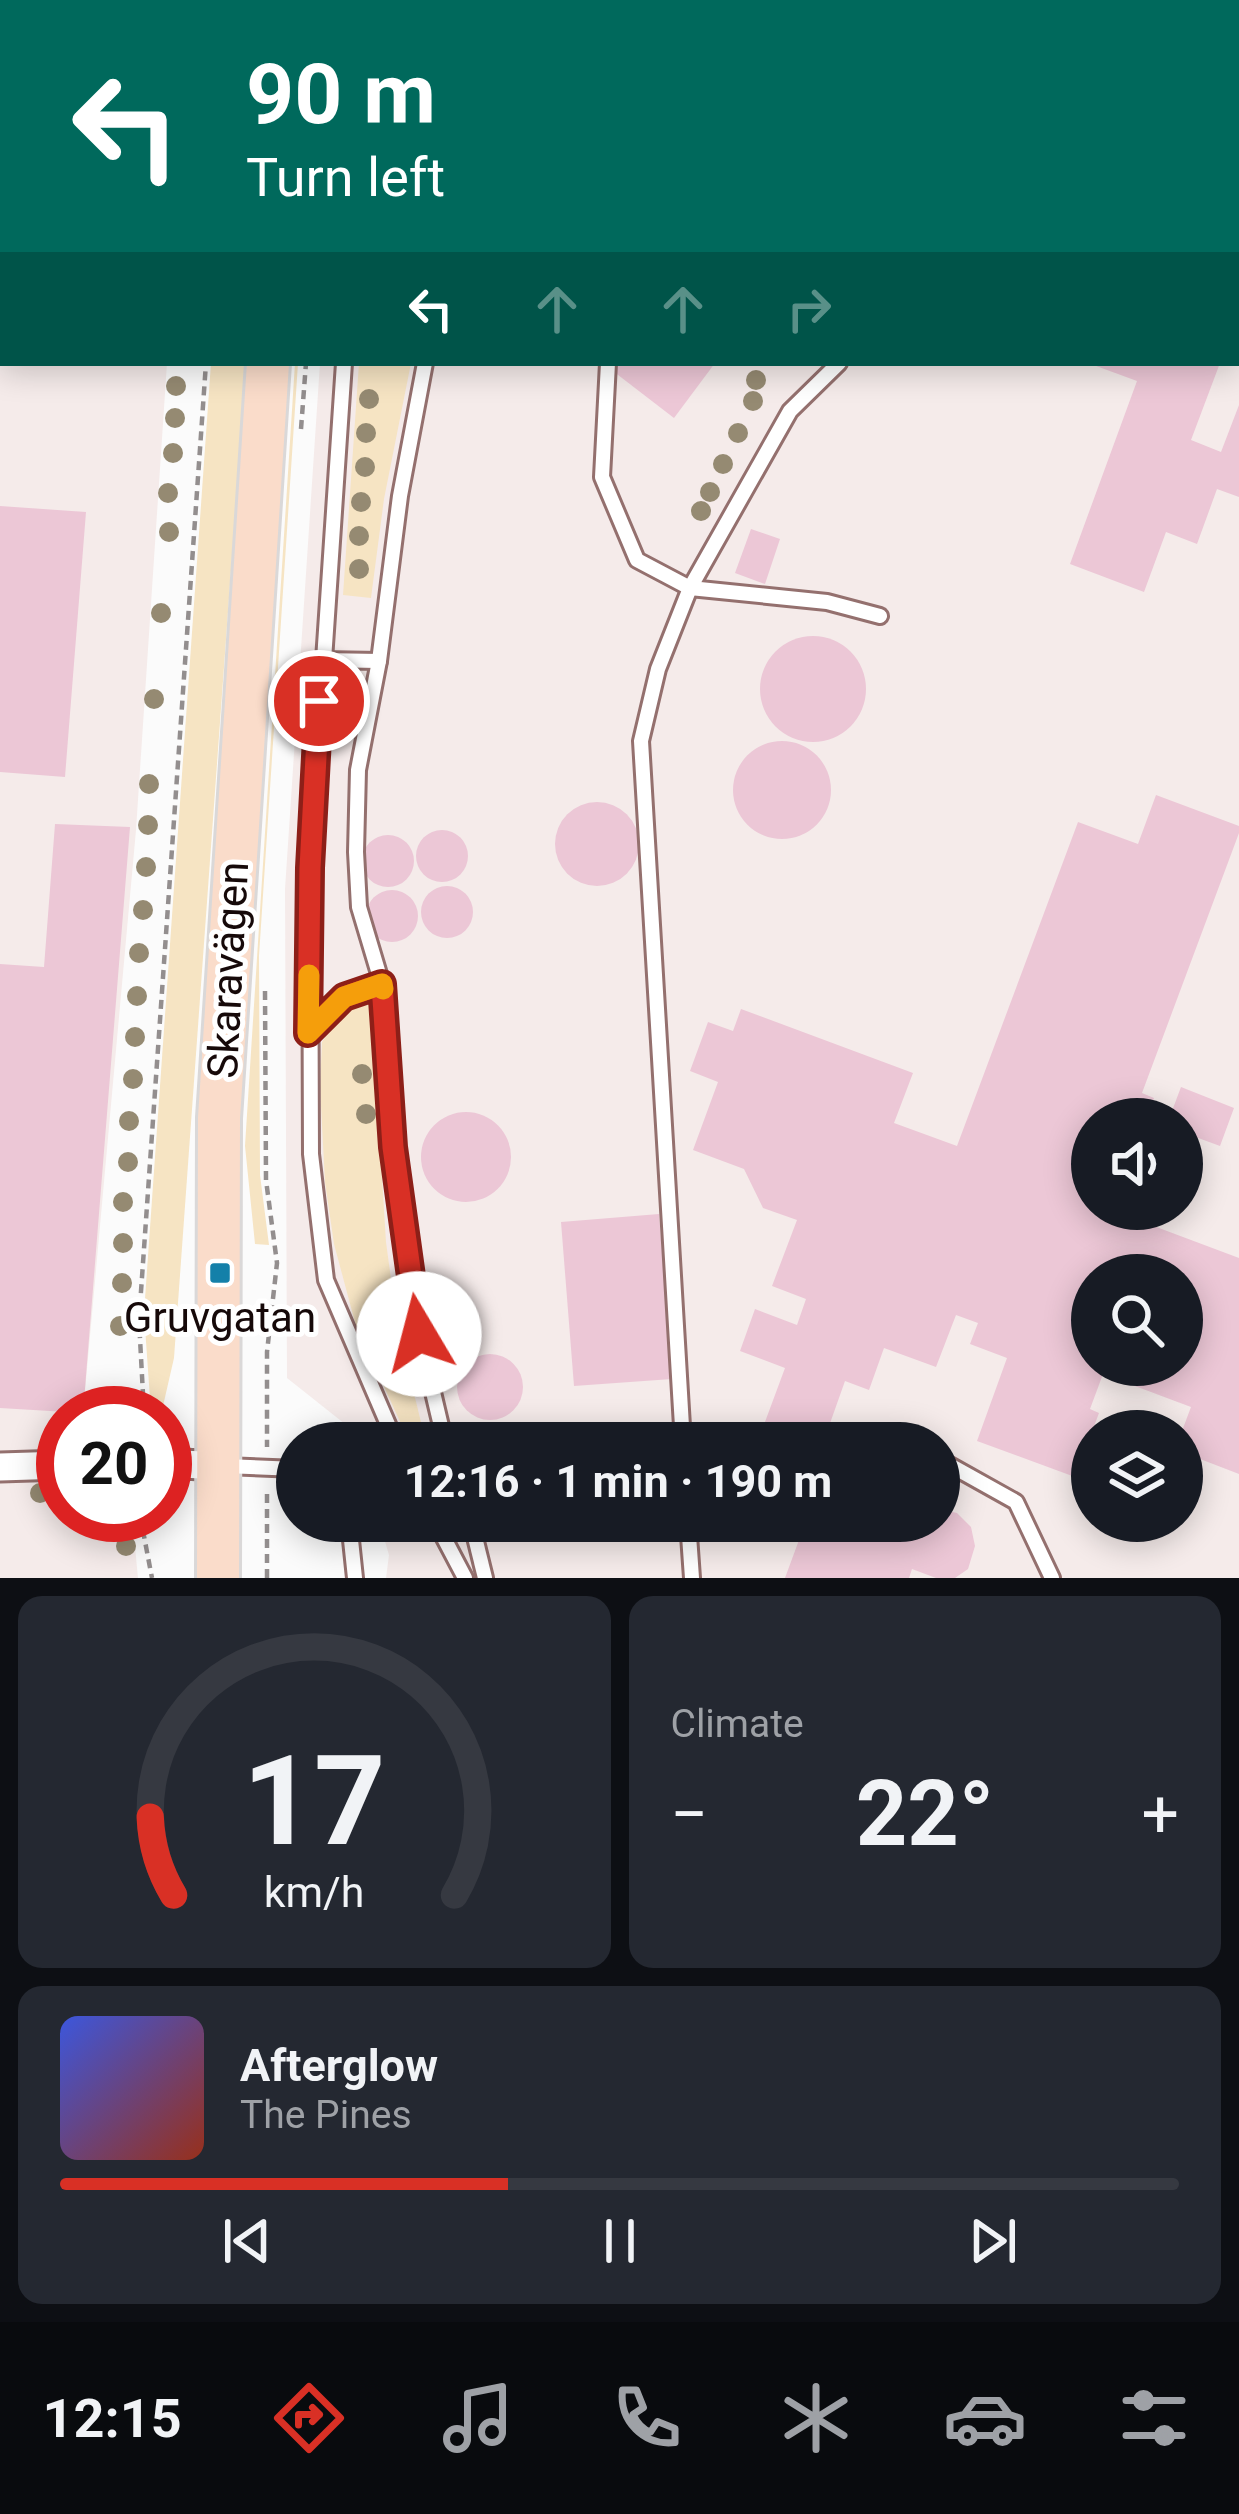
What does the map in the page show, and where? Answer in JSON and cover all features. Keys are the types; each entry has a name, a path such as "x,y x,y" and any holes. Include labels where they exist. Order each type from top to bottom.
{"main road":[{"name":"Skaravägen","path":"218,1578 219,1118 268,366"}],"street":[{"path":"192,1464 219,1466"},
{"path":"0,1467 36,1466"}],"lane":[{"path":"344,366 310,868 310,1154 326,1280 387,1422"},
{"path":"424,366 358,770 356,852 359,908 382,984 393,1147 419,1334 440,1422"},
{"path":"608,366 602,477 637,560 690,588 826,602 880,616"},
{"path":"682,1422 641,741 658,669 690,588 790,411 836,366"},
{"path":"321,660 379,661"},
{"path":"308,1033 344,997 382,984"},
{"path":"219,1466 276,1468"},
{"path":"960,1471 1016,1502 1052,1578"},
{"path":"351,1542 355,1578"},
{"path":"446,1542 465,1578"},
{"path":"476,1542 485,1578"},
{"path":"689,1542 692,1578"}],"path":[{"path":"143,1386 139,1320 206,366"},
{"path":"301,430 306,366"},
{"path":"265,989 266,1162 277,1263 267,1352 268,1425"},
{"path":"266,1578 267,1520"},
{"path":"145,1542 152,1578"}],"shaded area":[{"path":"0,366 167,366 136,830 85,1386 36,1386 36,1542 135,1542 138,1578 0,1578"},
{"path":"211,366 246,366 174,1358 168,1386 149,1386 144,1313"},
{"path":"298,366 259,956 260,1175 269,1245 255,1244 245,1146"},
{"path":"320,366 1239,366 1239,1578 386,1578 385,1542 960,1542 960,1422 342,1422 287,1378 285,889"},
{"path":"359,366 410,366 384,499 371,598 343,595"},
{"path":"371,1000 386,1242 397,1323 421,1422 400,1422 356,1326 334,1244 320,1087 322,1042 341,1014"}],"building":[{"path":"611,366 713,366 674,418"},
{"path":"1096,366 1219,366 1191,440 1221,452 1239,405 1239,497 1217,489 1197,544 1166,532 1144,592 1070,564 1137,381"},
{"path":"0,506 86,512 65,777 0,772"},
{"path":"751,529 780,539 765,584 735,573"},
{"path":"813,636 833,640 850,652 862,669 866,689 862,709 850,726 833,738 813,742 793,738 776,726 764,709 760,689 764,669 776,652 793,640"},
{"path":"782,741 809,749 823,763 831,790 823,817 809,831 782,839 755,831 741,817 733,790 741,763 755,749"},
{"path":"1156,795 1239,826 1142,1093 1154,1098 1071,1098 1071,1230 1164,1230 1239,1258 1239,1474 1203,1460 1203,1410 1190,1410 1135,1386 1203,1386 1203,1254 1071,1254 1071,1386 1099,1386 1092,1410 1071,1410 1071,1476 977,1441 1007,1358 970,1344 978,1323 956,1315 936,1367 884,1348 869,1390 845,1381 830,1422 765,1422 785,1368 740,1351 755,1309 797,1325 806,1299 772,1286 797,1220 763,1208 744,1169 693,1150 718,1082 690,1071 708,1022 733,1031 741,1009 913,1073 894,1123 957,1146 1078,822 1138,844"},
{"path":"597,802 626,815 639,844 626,873 597,886 568,873 555,844 568,815"},
{"path":"55,824 130,827 85,1386 36,1386 36,1410 0,1408 0,964 44,967"},
{"path":"442,830 460,838 468,856 460,874 442,882 424,874 416,856 424,838"},
{"path":"388,835 406,843 414,861 406,879 388,887 370,879 362,861 370,843"},
{"path":"447,886 465,894 473,912 465,930 447,938 429,930 421,912 429,894"},
{"path":"392,890 410,898 418,916 410,934 392,942 374,934 366,916 374,898"},
{"path":"1181,1087 1234,1108 1220,1146 1203,1140 1203,1098 1177,1098"},
{"path":"466,1112 483,1115 498,1125 508,1140 508,1174 498,1189 483,1199 466,1202 449,1199 434,1189 424,1174 421,1157 424,1140 434,1125 449,1115"},
{"path":"659,1214 672,1379 574,1386 561,1222"},
{"path":"490,1354 513,1364 523,1387 513,1410 490,1420 467,1410 457,1387 467,1364"},
{"path":"960,1516 971,1527 975,1546 968,1569 955,1578 936,1578 912,1569 909,1578 785,1578 798,1542 960,1542"}],"slow traffic":[{"path":"309,975 308,1033 344,997 382,984 383,989"}],"place":[{"name":"Gruvgatan","path":"220,1273"}],"route":[{"path":"319,701 308,1033 344,997 382,984 393,1147 419,1334"}]}
